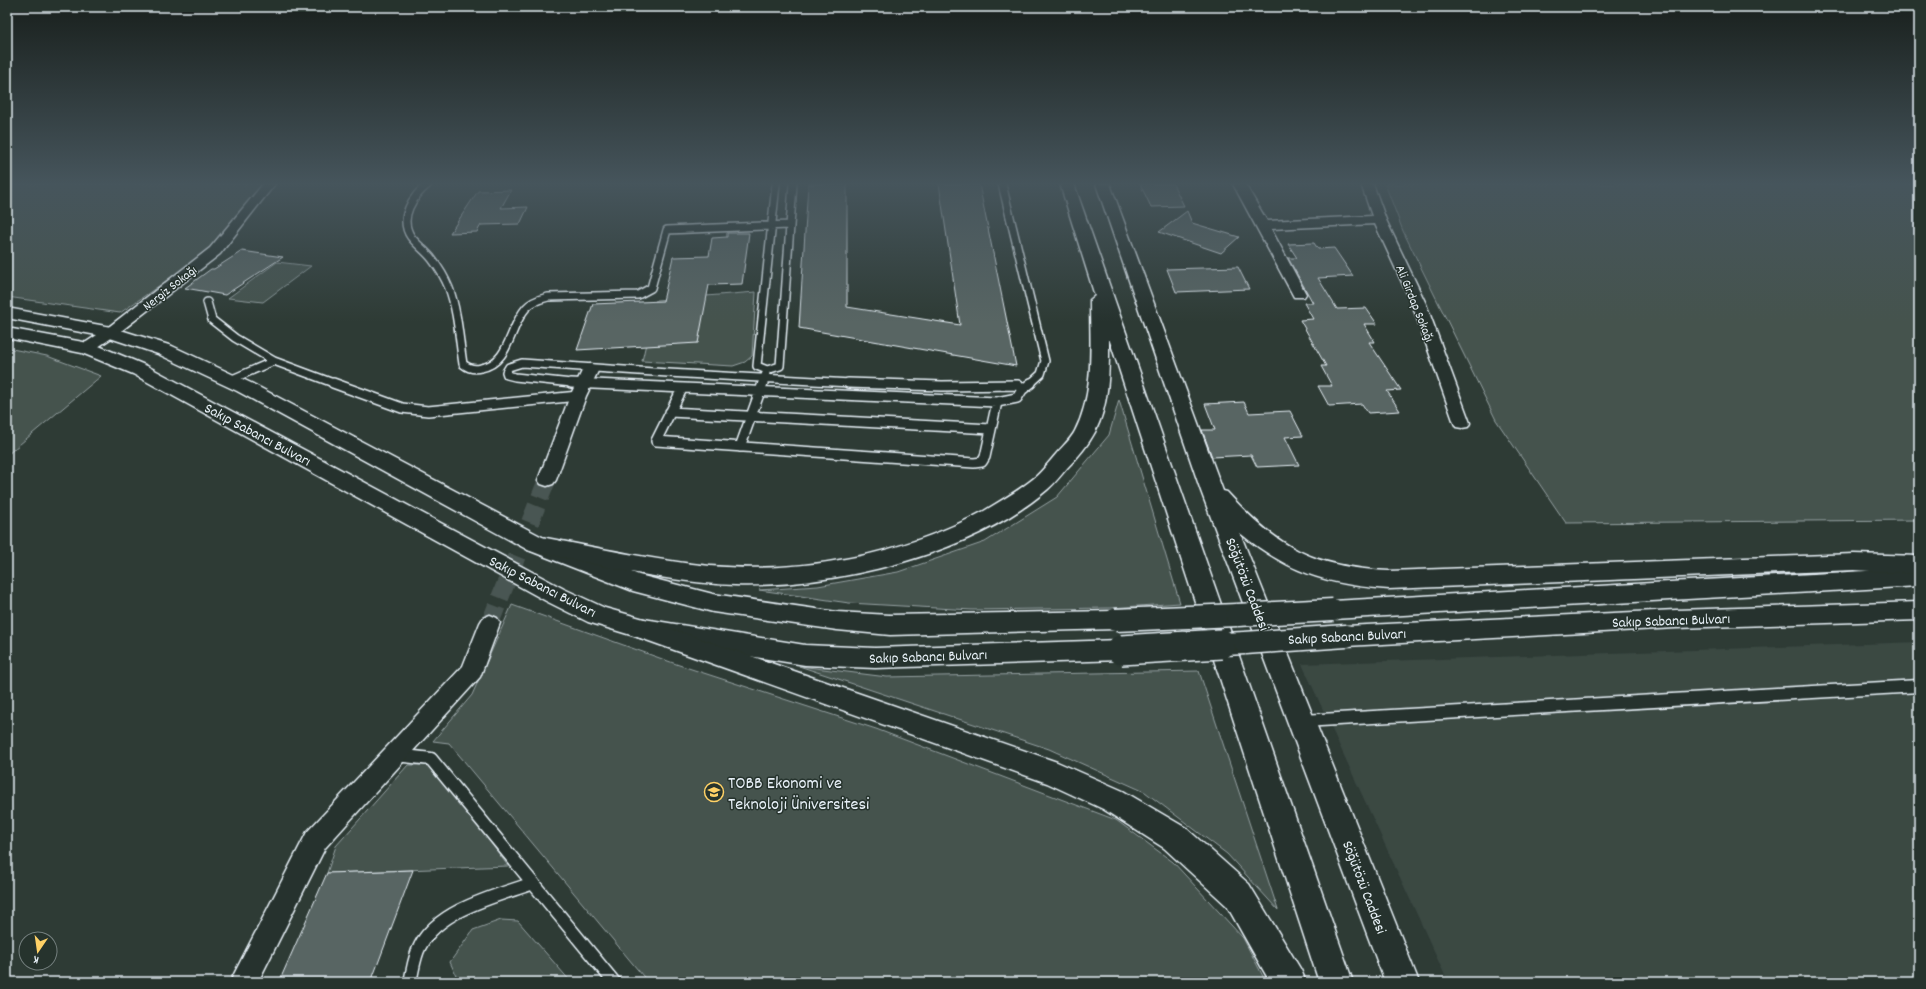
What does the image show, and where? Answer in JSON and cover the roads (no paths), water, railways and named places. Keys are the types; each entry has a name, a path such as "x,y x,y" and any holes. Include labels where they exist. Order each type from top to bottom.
{"main road":[{"path":"1082,230 1336,982"},
{"name":"Söğütözü Caddesi","path":"1119,230 1212,491 1402,982"},
{"path":"536,544 691,572 736,576 786,576 837,570 885,558 948,538 997,514 1022,498 1042,482 1066,456 1085,431 1096,402 1100,285"},
{"name":"Sakıp Sabancı Bulvarı","path":"7,313 111,332 165,350 230,380 536,544 612,574 713,603 808,617 890,625 1115,620 1333,610 1919,577"},
{"name":"Sakıp Sabancı Bulvarı","path":"7,333 87,348 140,370 555,595 597,615 644,629 805,655 875,658 1121,650 1346,636 1676,619 1919,611"},
{"path":"1212,491 1250,530 1288,556 1313,568 1339,576 1363,579 1389,580 1854,562 1919,565"},
{"path":"644,629 1057,774 1113,800 1175,838 1238,895 1289,982"}],"street":[{"name":"Nergiz Sokağı","path":"87,348 111,332 215,251 232,230"},
{"path":"1266,230 1299,294"},
{"name":"Ali Girdap Sokağı","path":"1385,230 1419,304 1462,423"},
{"path":"547,480 581,390 591,369"},
{"path":"244,982 316,840 472,671 490,623"}],"lane":[{"path":"408,230 417,245 439,269 448,284 454,304 463,364 474,369 491,366 507,370"},
{"path":"491,366 499,360 525,309 535,302 548,297 638,295 646,292 651,288 667,230"},
{"path":"765,374 756,366 771,230"},
{"path":"740,447 765,374 780,366 789,230"},
{"path":"207,302 212,320 235,338 274,361 402,408 428,410 581,390 682,389 997,402 1017,398 1022,390 1041,374 1045,361 1013,230"},
{"path":"230,380 274,361"},
{"path":"507,370 513,365 522,363 591,369 765,374 980,388 1018,386 1022,390"},
{"path":"507,370 506,372 510,376 581,390"},
{"path":"682,389 656,441 974,463 984,460 997,402"},
{"path":"670,412 991,429"},
{"path":"1301,721 1919,686"},
{"path":"395,755 404,758 431,759 614,982"},
{"path":"410,982 421,944 442,921 466,908 533,883"}],"tunnel":[{"path":"490,623 547,480"}],"place":[{"name":"TOBB Ekonomi ve Teknoloji Üniversitesi","path":"714,792"}]}
